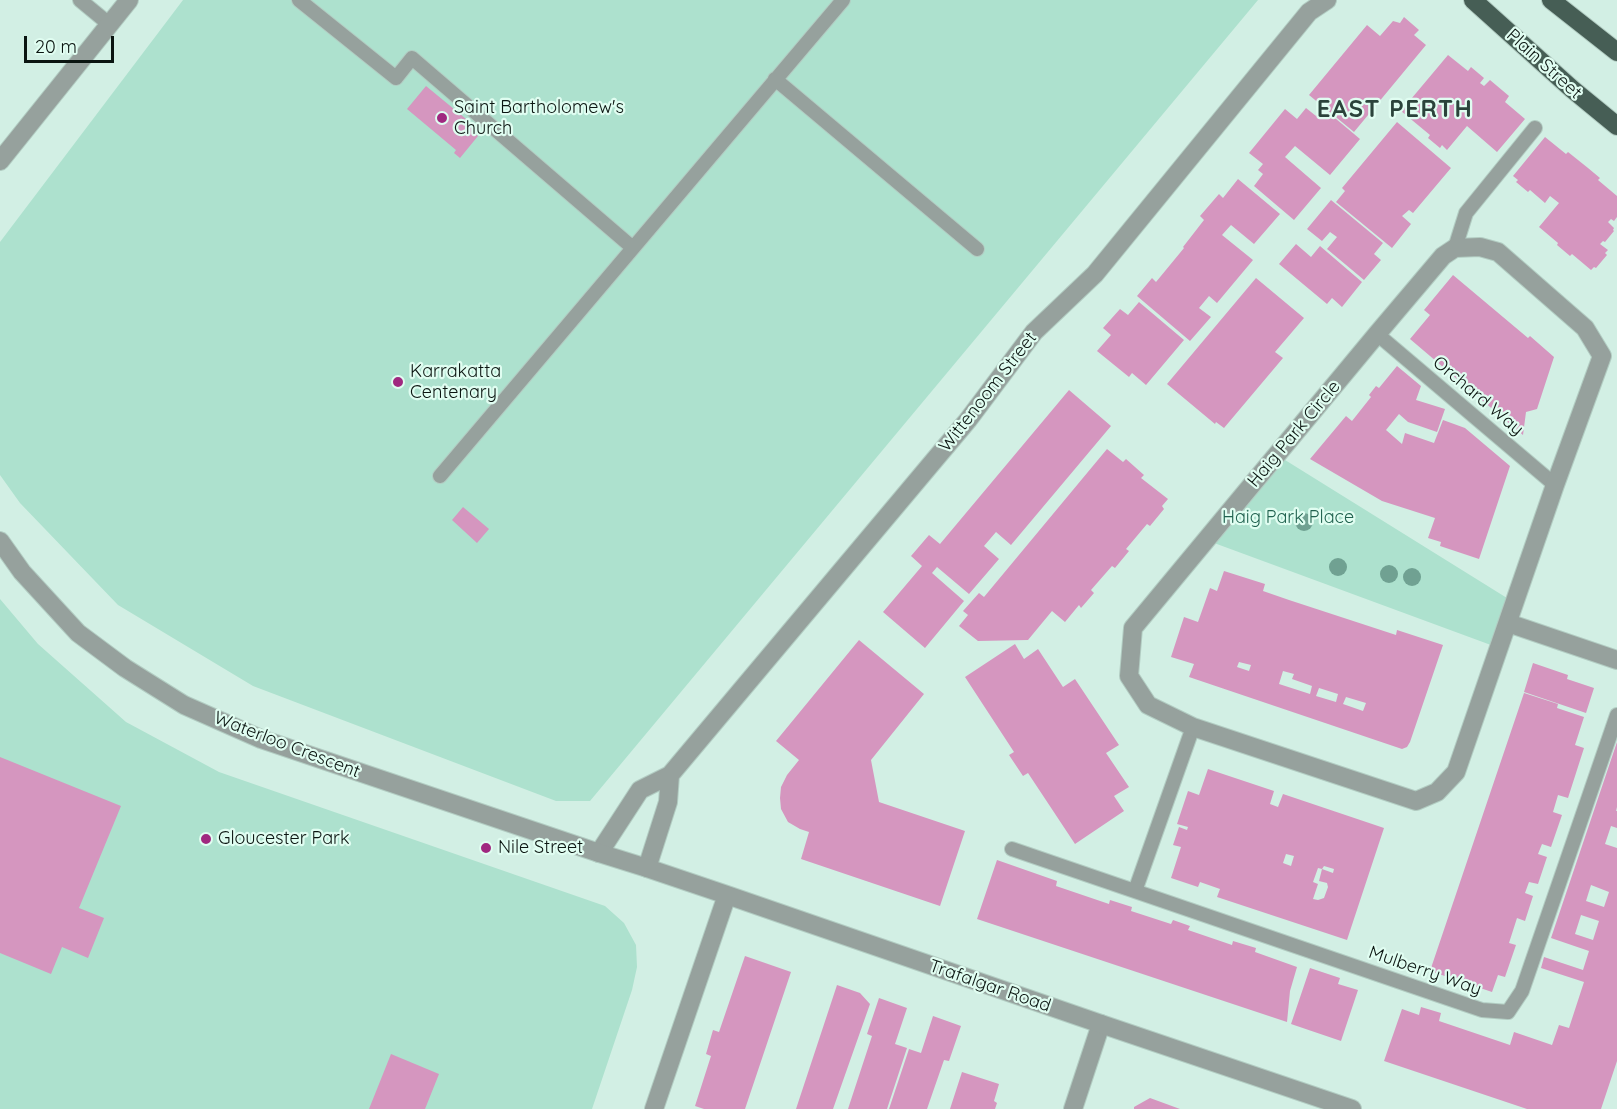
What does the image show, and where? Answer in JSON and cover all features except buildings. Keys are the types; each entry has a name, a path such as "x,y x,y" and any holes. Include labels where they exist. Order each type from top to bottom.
{"highway":[{"name":"Plain Street","path":"1473,0 1617,126"},
{"path":"1551,0 1617,52"}],"street":[{"path":"0,161 129,0"},
{"name":"Wittenoom Street","path":"600,854 640,790 670,775 968,420 1034,332 1095,274 1311,6 1327,0"},
{"name":"Haig Park Circle","path":"1480,247 1498,252 1585,328 1602,356 1456,772 1437,792 1416,801 1193,727 1148,705 1129,676 1133,628 1377,334 1443,256 1455,248 1480,247"},
{"name":"Waterloo Crescent","path":"0,541 22,572 78,633 125,668 184,705 261,739 628,862"},
{"path":"1508,623 1617,660"},
{"path":"647,868 668,802 670,775"},
{"name":"Trafalgar Road","path":"628,862 1352,1109"},
{"path":"654,1109 727,895"},
{"path":"1073,1109 1101,1024"}],"lane":[{"path":"80,0 109,24"},
{"path":"299,0 396,78 412,58 633,248"},
{"path":"440,476 843,0"},
{"path":"775,79 977,249"},
{"path":"1455,248 1466,213 1535,128"},
{"name":"Orchard Way","path":"1377,334 1555,485"},
{"name":"Mulberry Way","path":"1012,849 1482,1010 1508,1012 1522,991 1617,715"},
{"path":"1135,891 1193,727"}],"green space":[{"path":"183,0 1258,0 590,801 556,801 253,686 118,605 20,503 0,475 0,242"},
{"name":"Haig Park Place","path":"1277,455 1515,603 1499,648 1206,540"},
{"name":"Gloucester Park","path":"0,599 38,644 126,722 219,772 605,906 624,923 636,945 637,967 632,990 592,1109 0,1109"}],"place":[{"name":"Saint Bartholomew's Church","path":"442,118"},
{"name":"Karrakatta Centenary","path":"398,382"},
{"name":"Gloucester Park","path":"206,839"},
{"name":"Nile Street","path":"486,848"}],"district":[{"name":"EAST PERTH","path":"1395,110"}]}
